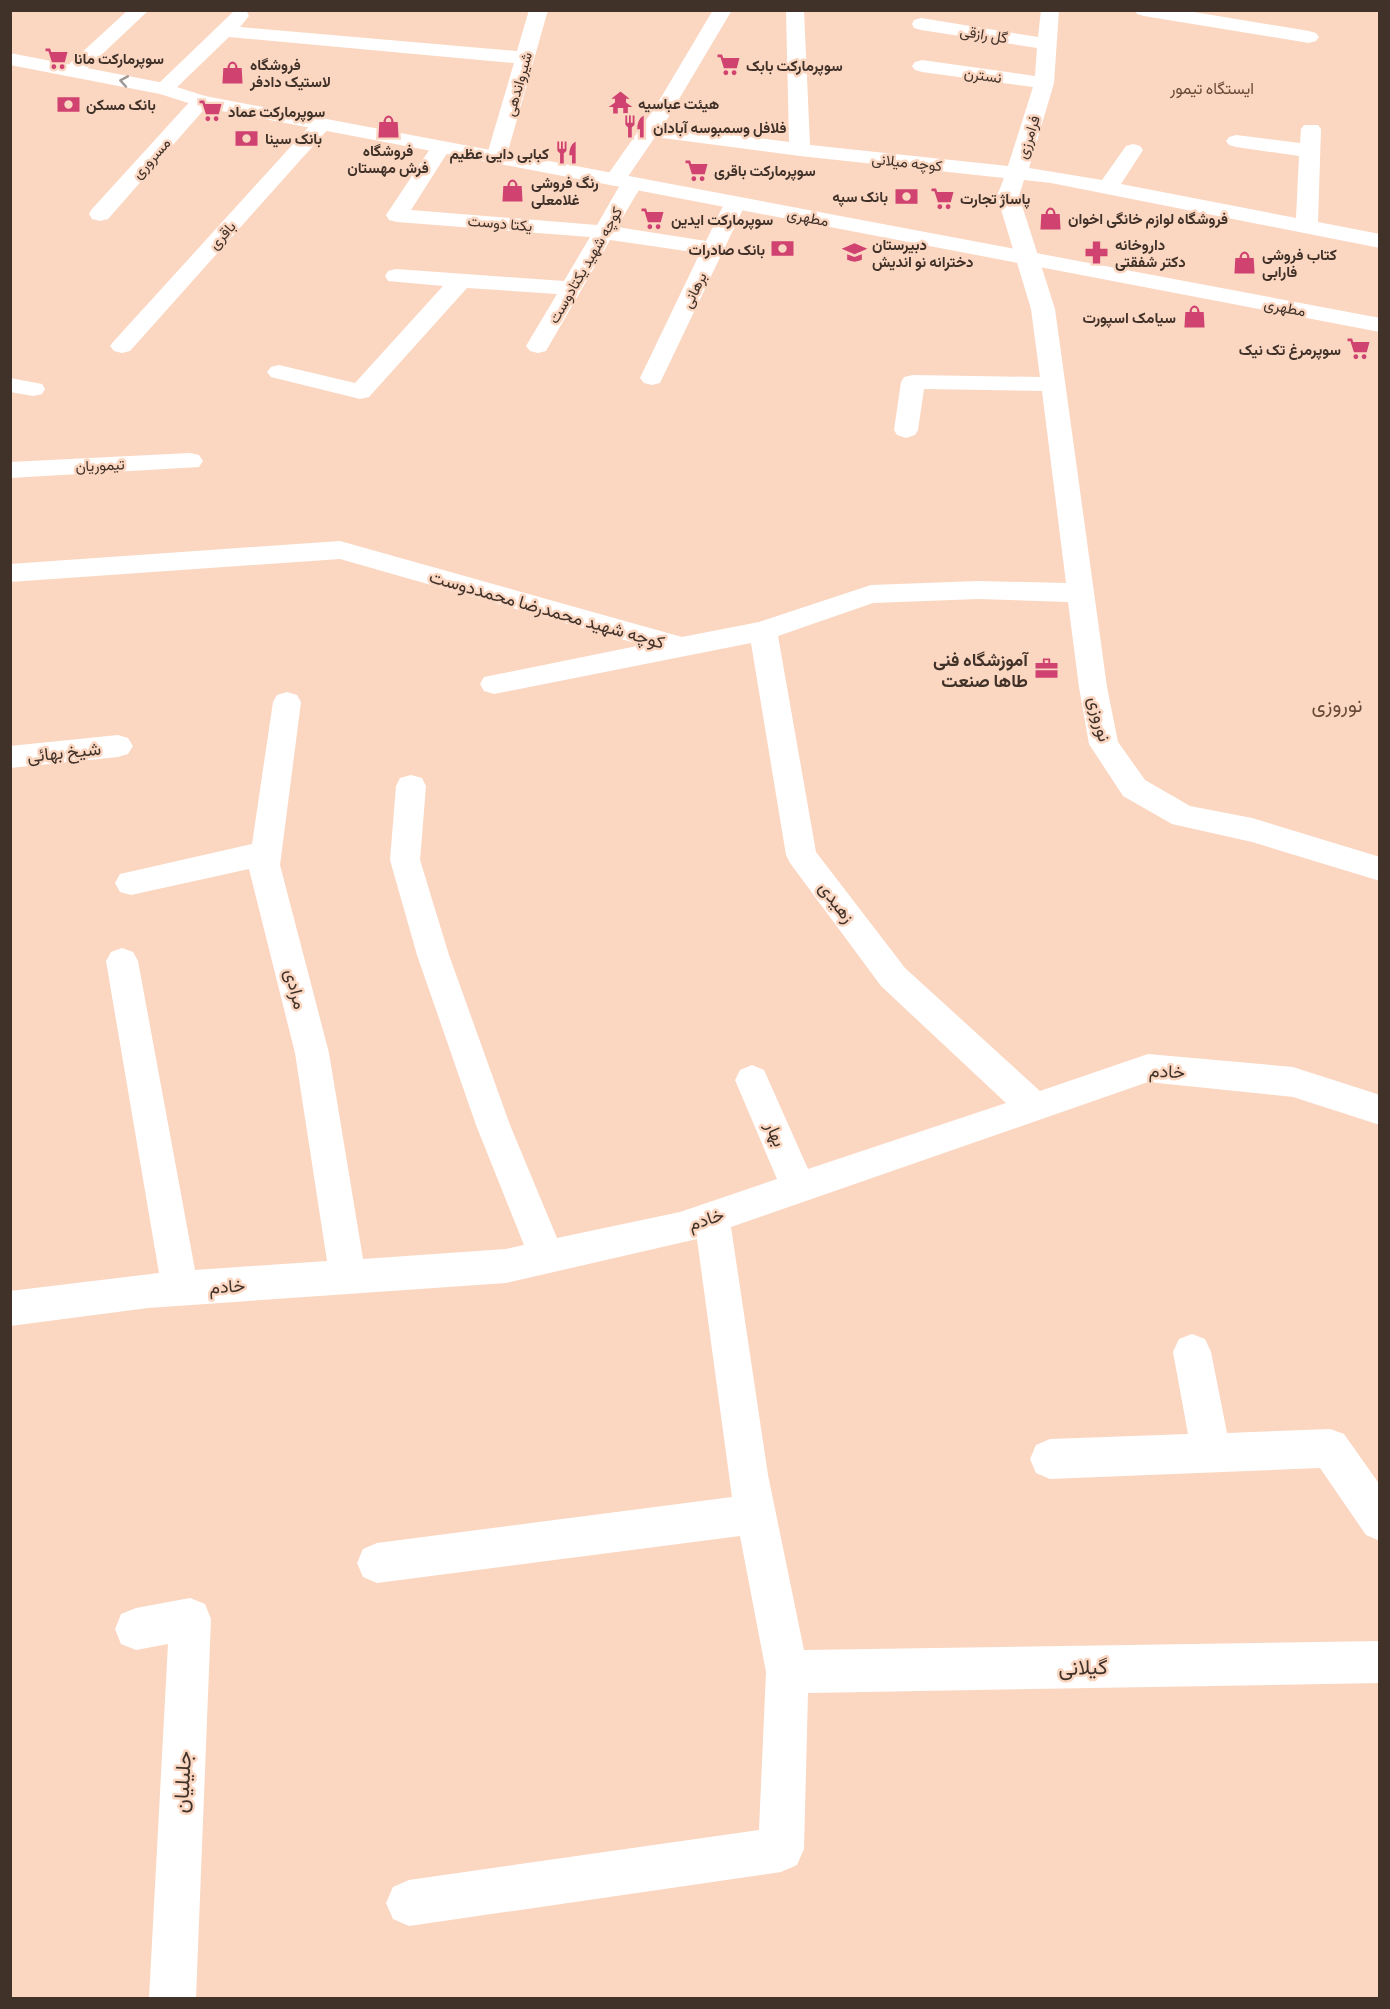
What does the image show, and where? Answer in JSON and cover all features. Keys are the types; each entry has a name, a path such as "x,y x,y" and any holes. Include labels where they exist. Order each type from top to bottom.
{"street":[{"path":"72,72 140,10"},
{"path":"164,88 246,10"},
{"path":"529,10 539,11"},
{"name":"کوچه شهید یکتادوست","path":"538,346 604,232 623,182 649,130 723,10"},
{"path":"795,10 800,150"},
{"name":"فرامرزی","path":"1029,259 1008,196 1044,83 1050,10"},
{"path":"1144,10 1309,37"},
{"name":"شیرواندهی","path":"496,158 539,11"},
{"name":"گل رازقی","path":"921,24 1048,44"},
{"path":"225,31 525,58"},
{"name":"مطهری","path":"10,59 164,88 201,101 1380,325"},
{"name":"نسترن","path":"922,66 1044,83"},
{"name":"مطهری","path":"34,83 150,103 201,101"},
{"name":"مسروری","path":"100,214 201,101"},
{"name":"باقری","path":"122,346 322,124"},
{"path":"1307,226 1311,129"},
{"name":"کوچه میلانی","path":"649,130 800,150 1051,177 1380,241"},
{"path":"1236,141 1310,151"},
{"name":"یکتا دوست","path":"441,147 397,215 604,232 714,249"},
{"path":"1108,188 1133,150"},
{"name":"برهانی","path":"652,378 735,203"},
{"name":"نوروزی","path":"1029,259 1043,309 1093,687 1104,744 1134,788 1184,816 1252,830 1380,869"},
{"path":"396,276 572,288"},
{"path":"279,372 360,392 461,280"},
{"path":"906,430 913,382 1053,384"},
{"name":"تیموریان","path":"10,470 190,461"},
{"name":"کوچه شهید محمدرضا محمددوست","path":"10,573 340,550 682,647 763,631 871,594 978,590 1080,593"},
{"name":"زهیدی","path":"763,631 801,855 893,977 1035,1108"},
{"path":"494,684 682,647"},
{"name":"مرادی","path":"287,702 264,865 312,1053 348,1277"},
{"name":"شیخ بهائی","path":"10,758 118,746"},
{"path":"411,786 405,860 433,955 493,1125 547,1257"},
{"path":"131,883 266,853"},
{"path":"122,961 180,1289"},
{"name":"خادم","path":"10,1309 148,1291 507,1266 680,1228 1148,1068 1293,1082 1380,1110"},
{"name":"بهار","path":"752,1080 799,1188"},
{"path":"409,1903 781,1849 788,1672 748,1475 712,1217"},
{"path":"1192,1352 1211,1453"},
{"path":"1050,1459 1330,1448 1380,1521"},
{"path":"377,1563 756,1514"},
{"name":"جلیلیان","path":"136,1629 190,1619 172,1998"},
{"name":"گیلانی","path":"788,1672 1380,1662"}],"place":[{"name":"سوپرمارکت مانا","path":"56,58"},
{"name":"سوپرمارکت بابک","path":"728,65"},
{"name":"فروشگاه لاستیک دادفر","path":"232,73"},
{"name":"هیئت عباسیه","path":"620,103"},
{"name":"بانک مسکن","path":"68,104"},
{"name":"سوپرمارکت عماد","path":"210,111"},
{"name":"فروشگاه فرش مهستان","path":"388,126"},
{"name":"فلافل وسمبوسه آبادان","path":"635,127"},
{"name":"بانک سینا","path":"247,138"},
{"name":"کبابی دایی عظیم","path":"567,153"},
{"name":"سوپرمارکت باقری","path":"696,170"},
{"name":"رنگ فروشی غلامعلی","path":"513,191"},
{"name":"بانک سپه","path":"906,196"},
{"name":"پاساژ تجارت","path":"942,198"},
{"name":"فروشگاه لوازم خانگی اخوان","path":"1050,218"},
{"name":"سوپرمارکت ایدین","path":"653,219"},
{"name":"بانک صادرات","path":"783,249"},
{"name":"دبیرستان دخترانه نو اندیش","path":"854,253"},
{"name":"داروخانه دکتر شفقتی","path":"1097,253"},
{"name":"کتاب فروشی فارابی","path":"1244,263"},
{"name":"سیامک اسپورت","path":"1194,317"},
{"name":"سوپرمرغ تک نیک","path":"1359,349"},
{"name":"آموزشگاه فنی طاها صنعت","path":"1046,669"}],"district":[{"name":"ایستگاه تیمور","path":"1212,88"},
{"name":"نوروزی","path":"1337,705"}]}
